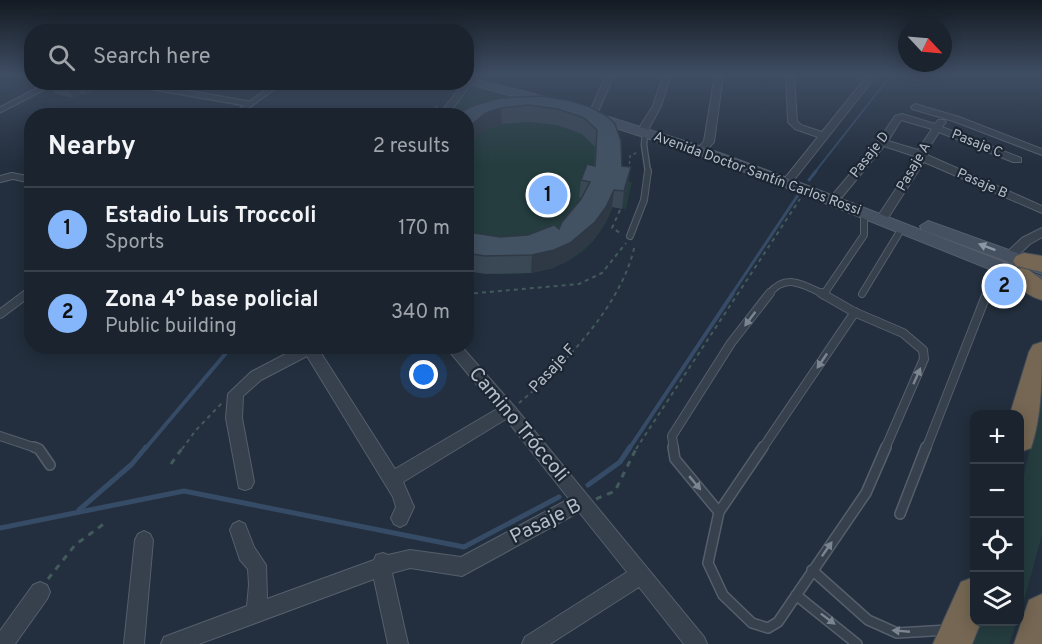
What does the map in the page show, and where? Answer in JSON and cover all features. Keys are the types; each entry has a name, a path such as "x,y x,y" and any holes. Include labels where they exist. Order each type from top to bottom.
{"highway":[{"path":"1030,268 1042,292"},
{"path":"1024,419 1042,352"},
{"path":"956,637 970,606"},
{"path":"1033,644 1042,613"}],"street":[{"name":"Avenida Doctor Santín Carlos Rossi","path":"561,105 593,114"},
{"name":"Avenida Doctor Santín Carlos Rossi","path":"567,105 790,178 838,195 884,216 1030,268"},
{"path":"593,114 597,105"},
{"path":"644,131 657,105"},
{"path":"703,149 709,142 715,105"},
{"path":"792,105 793,122 823,135"},
{"path":"790,178 848,105"},
{"path":"915,107 946,116 1042,152"},
{"name":"Pasaje A","path":"884,216 946,116"},
{"name":"Pasaje C","path":"902,117 937,128 1017,160"},
{"name":"Pasaje D","path":"838,195 882,142 898,118 902,117"},
{"name":"Pasaje B","path":"882,142 921,156 1042,210"},
{"name":"Avenida Doctor Santín Carlos Rossi","path":"703,149 864,212 884,216 902,228 960,244 997,267 1030,268"},
{"path":"12,176 24,178"},
{"path":"1029,205 1038,196"},
{"path":"1030,268 1026,241 1042,232"},
{"path":"245,482 234,418 234,400 240,388 298,354"},
{"path":"316,354 392,480 405,507 400,518"},
{"name":"Camino Tróccoli","path":"459,354 508,410 697,644"},
{"path":"392,480 508,410"},
{"name":"Pasaje B","path":"171,644 256,614 384,562 410,559 462,567 582,501"},
{"path":"239,530 247,553 257,565 259,585 256,614"},
{"path":"134,644 144,540"},
{"path":"384,562 398,644"},
{"path":"532,644 641,574"},
{"path":"1,643 40,592"}],"lane":[{"path":"630,236 648,187 644,131"},
{"path":"0,179 12,176"},
{"path":"825,295 864,235 864,212"},
{"path":"862,294 902,228"},
{"path":"900,513 997,267"},
{"path":"719,512 675,459 672,436 731,343 776,285 791,281 804,284 855,312 906,334 919,344 924,352 924,359 866,493 778,622 768,628 752,623 723,595 708,562 719,512 855,312"},
{"path":"0,314 24,296"},
{"path":"0,436 39,449 50,465"},
{"path":"812,570 868,620 897,633 956,637"},
{"path":"796,595 857,644"}],"path":[{"path":"628,178 630,156 634,152 644,152"},
{"name":"Pasaje B","path":"582,501 598,499 615,491 630,458 802,195 812,192"},
{"path":"474,293 579,284 602,273 630,236 615,232 612,228 620,210"},
{"name":"Pasaje F","path":"508,410 550,374 594,324 616,293 635,256 634,243 630,236"},
{"path":"171,464 195,430 240,388"},
{"path":"40,592 52,571 75,545 105,523"}],"green space":[{"path":"454,105 547,105 482,106 452,108"},
{"path":"530,112 618,147 622,165 621,181 632,182 626,209 613,207 602,229 588,246 572,259 554,267 512,274 474,272 474,125"},
{"path":"1042,392 1042,535 1024,600 1024,518 1024,475"},
{"path":"978,626 1016,626 1009,644 971,644"}],"building":[{"path":"475,105 528,105 501,108 486,113 474,123 474,108 468,108"},
{"path":"528,105 584,105 607,116 615,124 621,141 622,166 631,167 624,191 614,190 606,207 595,222 570,243 554,250 532,255 474,254 474,233 500,237 528,235 554,225 559,229 581,199 590,182 581,180 587,164 595,166 597,130 584,118 558,109"}],"waterway":[{"path":"815,172 867,105"},
{"path":"809,180 816,171"},
{"path":"732,294 800,192"},
{"path":"629,449 733,293"},
{"path":"145,449 225,354"},
{"path":"79,510 132,464 146,447"},
{"path":"588,485 620,462 630,447"},
{"path":"0,528 184,491 464,547 559,497"}],"place":[{"name":"Estadio Luis Troccoli","path":"548,195"},
{"name":"Zona 4° base policial","path":"1004,286"}]}
